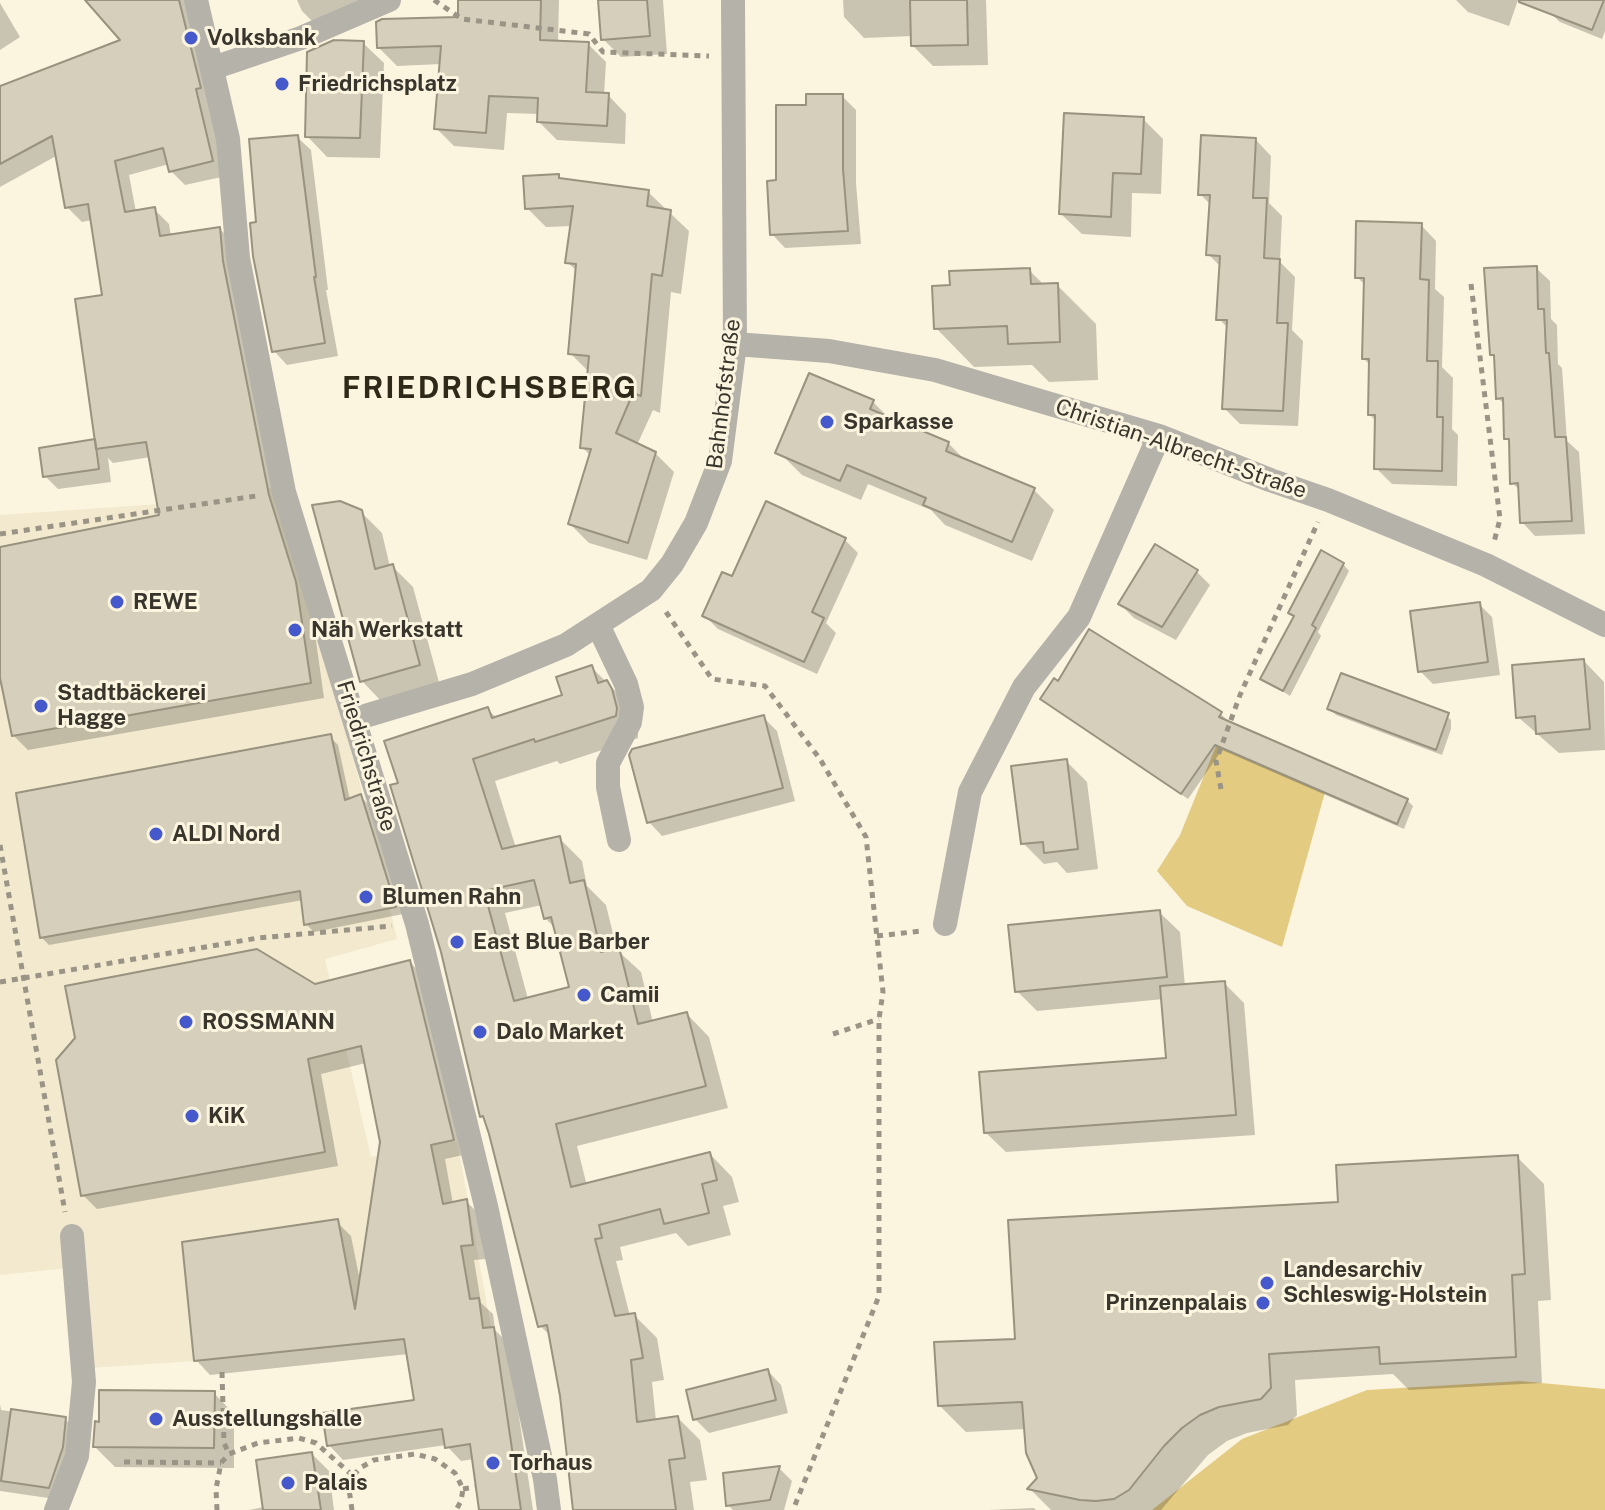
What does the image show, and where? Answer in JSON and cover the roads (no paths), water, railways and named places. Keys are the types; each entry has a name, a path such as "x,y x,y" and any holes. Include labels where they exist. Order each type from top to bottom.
{"street":[{"name":"Friedrichstraße","path":"196,0 228,139 238,258 284,492 417,924 489,1221 549,1510"},
{"path":"213,68 301,38 389,0"},
{"name":"Bahnhofstraße","path":"355,719 472,684 566,645 651,590 672,564 696,523 720,461 735,344 733,0"},
{"name":"Christian-Albrecht-Straße","path":"735,344 829,351 935,370 1159,436 1328,500 1486,565 1605,625"},
{"path":"945,924 970,792 1024,687 1079,617 1159,436"},
{"path":"598,625 626,684 632,707 630,722 608,763 608,787 619,840"},
{"path":"56,1510 77,1456 84,1382 72,1236"}],"place":[{"name":"Volksbank","path":"191,38"},
{"name":"Friedrichsplatz","path":"282,84"},
{"name":"Sparkasse","path":"827,422"},
{"name":"REWE","path":"117,602"},
{"name":"Näh Werkstatt","path":"295,630"},
{"name":"Stadtbäckerei Hagge","path":"41,706"},
{"name":"ALDI Nord","path":"156,834"},
{"name":"Blumen Rahn","path":"366,897"},
{"name":"East Blue Barber","path":"457,942"},
{"name":"Camii","path":"584,995"},
{"name":"ROSSMANN","path":"186,1022"},
{"name":"Dalo Market","path":"480,1032"},
{"name":"KiK","path":"192,1116"},
{"name":"Landesarchiv Schleswig-Holstein","path":"1267,1283"},
{"name":"Prinzenpalais","path":"1263,1303"},
{"name":"Ausstellungshalle","path":"156,1419"},
{"name":"Torhaus","path":"493,1463"},
{"name":"Palais","path":"288,1483"}],"district":[{"name":"FRIEDRICHSBERG","path":"490,389"}]}
